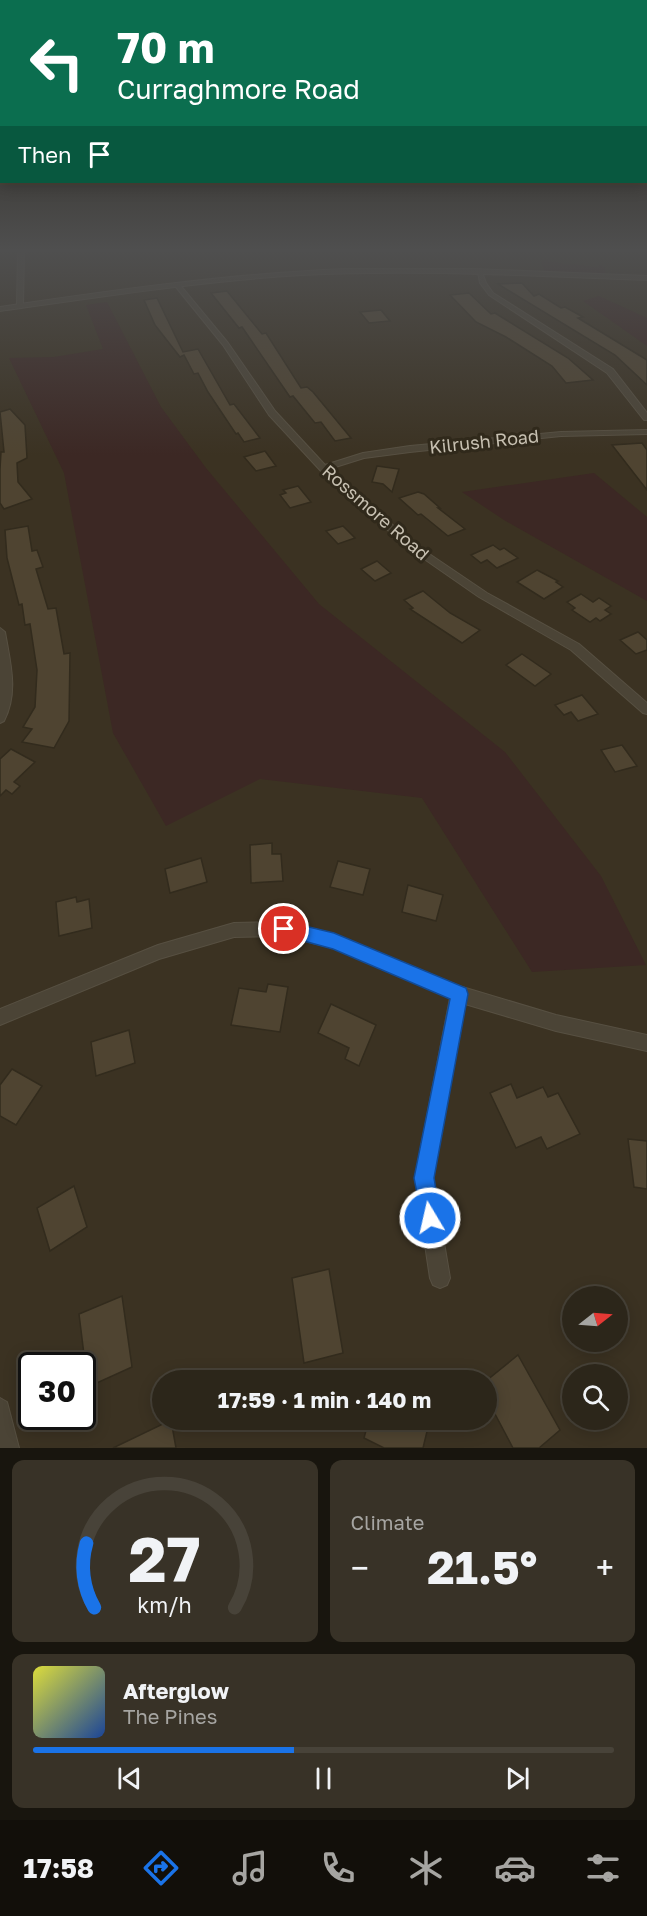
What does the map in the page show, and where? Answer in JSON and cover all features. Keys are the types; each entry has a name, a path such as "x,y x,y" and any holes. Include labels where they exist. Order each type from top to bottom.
{"street":[{"name":"Rossmore Road","path":"206,320 226,344 272,413 323,468 410,545 483,595 575,647 647,710"},
{"path":"531,320 610,371 647,418"},
{"name":"Kilrush Road","path":"323,468 363,456 410,449 561,434 647,432"},
{"path":"0,632 7,679 7,697 0,718"},
{"path":"0,1017 158,952 234,930 284,929 334,941 459,994 556,1023 647,1043"},
{"path":"440,1278 424,1178 459,994"},
{"path":"0,1409 8,1448"}],"shaded area":[{"path":"92,320 116,320 161,407 206,468 319,604 505,752 601,876 646,965 532,972 422,798 260,779 166,826 113,733 64,473 9,358 54,357 103,349"},
{"path":"609,320 647,320 647,346"},
{"path":"594,473 647,517 647,601 504,520 462,492"}],"building":[{"path":"153,320 167,320 183,352 198,349 230,405 234,404 260,438 244,442 238,433 236,434 198,373 194,374 184,355 180,357"},
{"path":"232,320 250,320 262,334 266,333 301,388 307,387 313,392 351,438 335,441 321,422 315,423 293,396 290,397 242,327 239,328"},
{"path":"366,320 390,321 369,323"},
{"path":"474,320 506,320 568,358 593,380 566,383 552,366 506,337"},
{"path":"557,320 581,320 647,360 647,385 615,355"},
{"path":"10,409 25,425 27,458 17,463 18,482 32,499 4,509 0,503 1,452 4,452 0,412"},
{"path":"642,443 647,450 647,490 612,445"},
{"path":"265,451 276,466 256,471 244,457"},
{"path":"377,466 399,469 392,492 383,484 372,482"},
{"path":"298,486 311,502 290,508 280,495 286,493 283,490"},
{"path":"418,492 424,494 465,529 448,536 399,498"},
{"path":"28,526 32,551 37,550 43,567 36,569 48,609 56,608 64,654 70,653 69,721 54,748 22,742 32,729 23,727 35,707 37,670 30,624 25,625 22,604 19,605 7,558 5,530"},
{"path":"343,526 355,538 338,544 326,531"},
{"path":"493,545 500,550 504,548 518,558 497,568 487,560 481,563 471,555"},
{"path":"377,561 391,573 375,581 361,569"},
{"path":"537,570 558,581 556,582 563,587 544,599 517,582"},
{"path":"423,591 450,613 480,630 462,643 410,609 413,608 404,600"},
{"path":"581,594 593,602 599,598 611,606 605,610 611,614 600,621 596,618 590,622 572,610 575,608 567,602"},
{"path":"638,632 647,640 647,650 636,654 620,640"},
{"path":"522,654 551,674 535,686 506,665"},
{"path":"582,695 598,714 578,721 571,712 564,715 555,705"},
{"path":"622,745 637,766 615,772 601,750"},
{"path":"11,749 35,762 14,782 20,786 12,794 6,790 0,796 0,759"},
{"path":"272,843 272,854 281,854 283,881 251,883 250,845"},
{"path":"201,858 207,882 170,893 165,869"},
{"path":"338,861 370,869 363,895 330,887"},
{"path":"408,885 443,895 436,921 402,912"},
{"path":"76,897 77,902 89,899 92,928 59,936 56,902"},
{"path":"268,984 288,987 280,1032 231,1025 239,988 266,992"},
{"path":"331,1004 376,1025 359,1066 345,1059 349,1048 318,1033"},
{"path":"129,1030 135,1063 96,1076 91,1042"},
{"path":"12,1069 42,1086 16,1125 0,1116 0,1085"},
{"path":"511,1084 517,1098 543,1087 548,1097 558,1093 580,1134 547,1149 541,1137 516,1148 490,1093"},
{"path":"628,1139 647,1141 647,1189 634,1187"},
{"path":"74,1186 87,1227 50,1251 37,1208"},
{"path":"329,1269 343,1353 304,1363 292,1278"},
{"path":"122,1296 132,1367 96,1383 96,1352 84,1352 79,1314"},
{"path":"518,1355 560,1430 539,1448 513,1448 497,1418 497,1372"},
{"path":"152,1429 173,1430 176,1448 113,1448"},
{"path":"366,1430 427,1430 423,1448 384,1448 364,1438"}],"route":[{"path":"284,929 334,941 459,994 424,1178 430,1218"}]}
